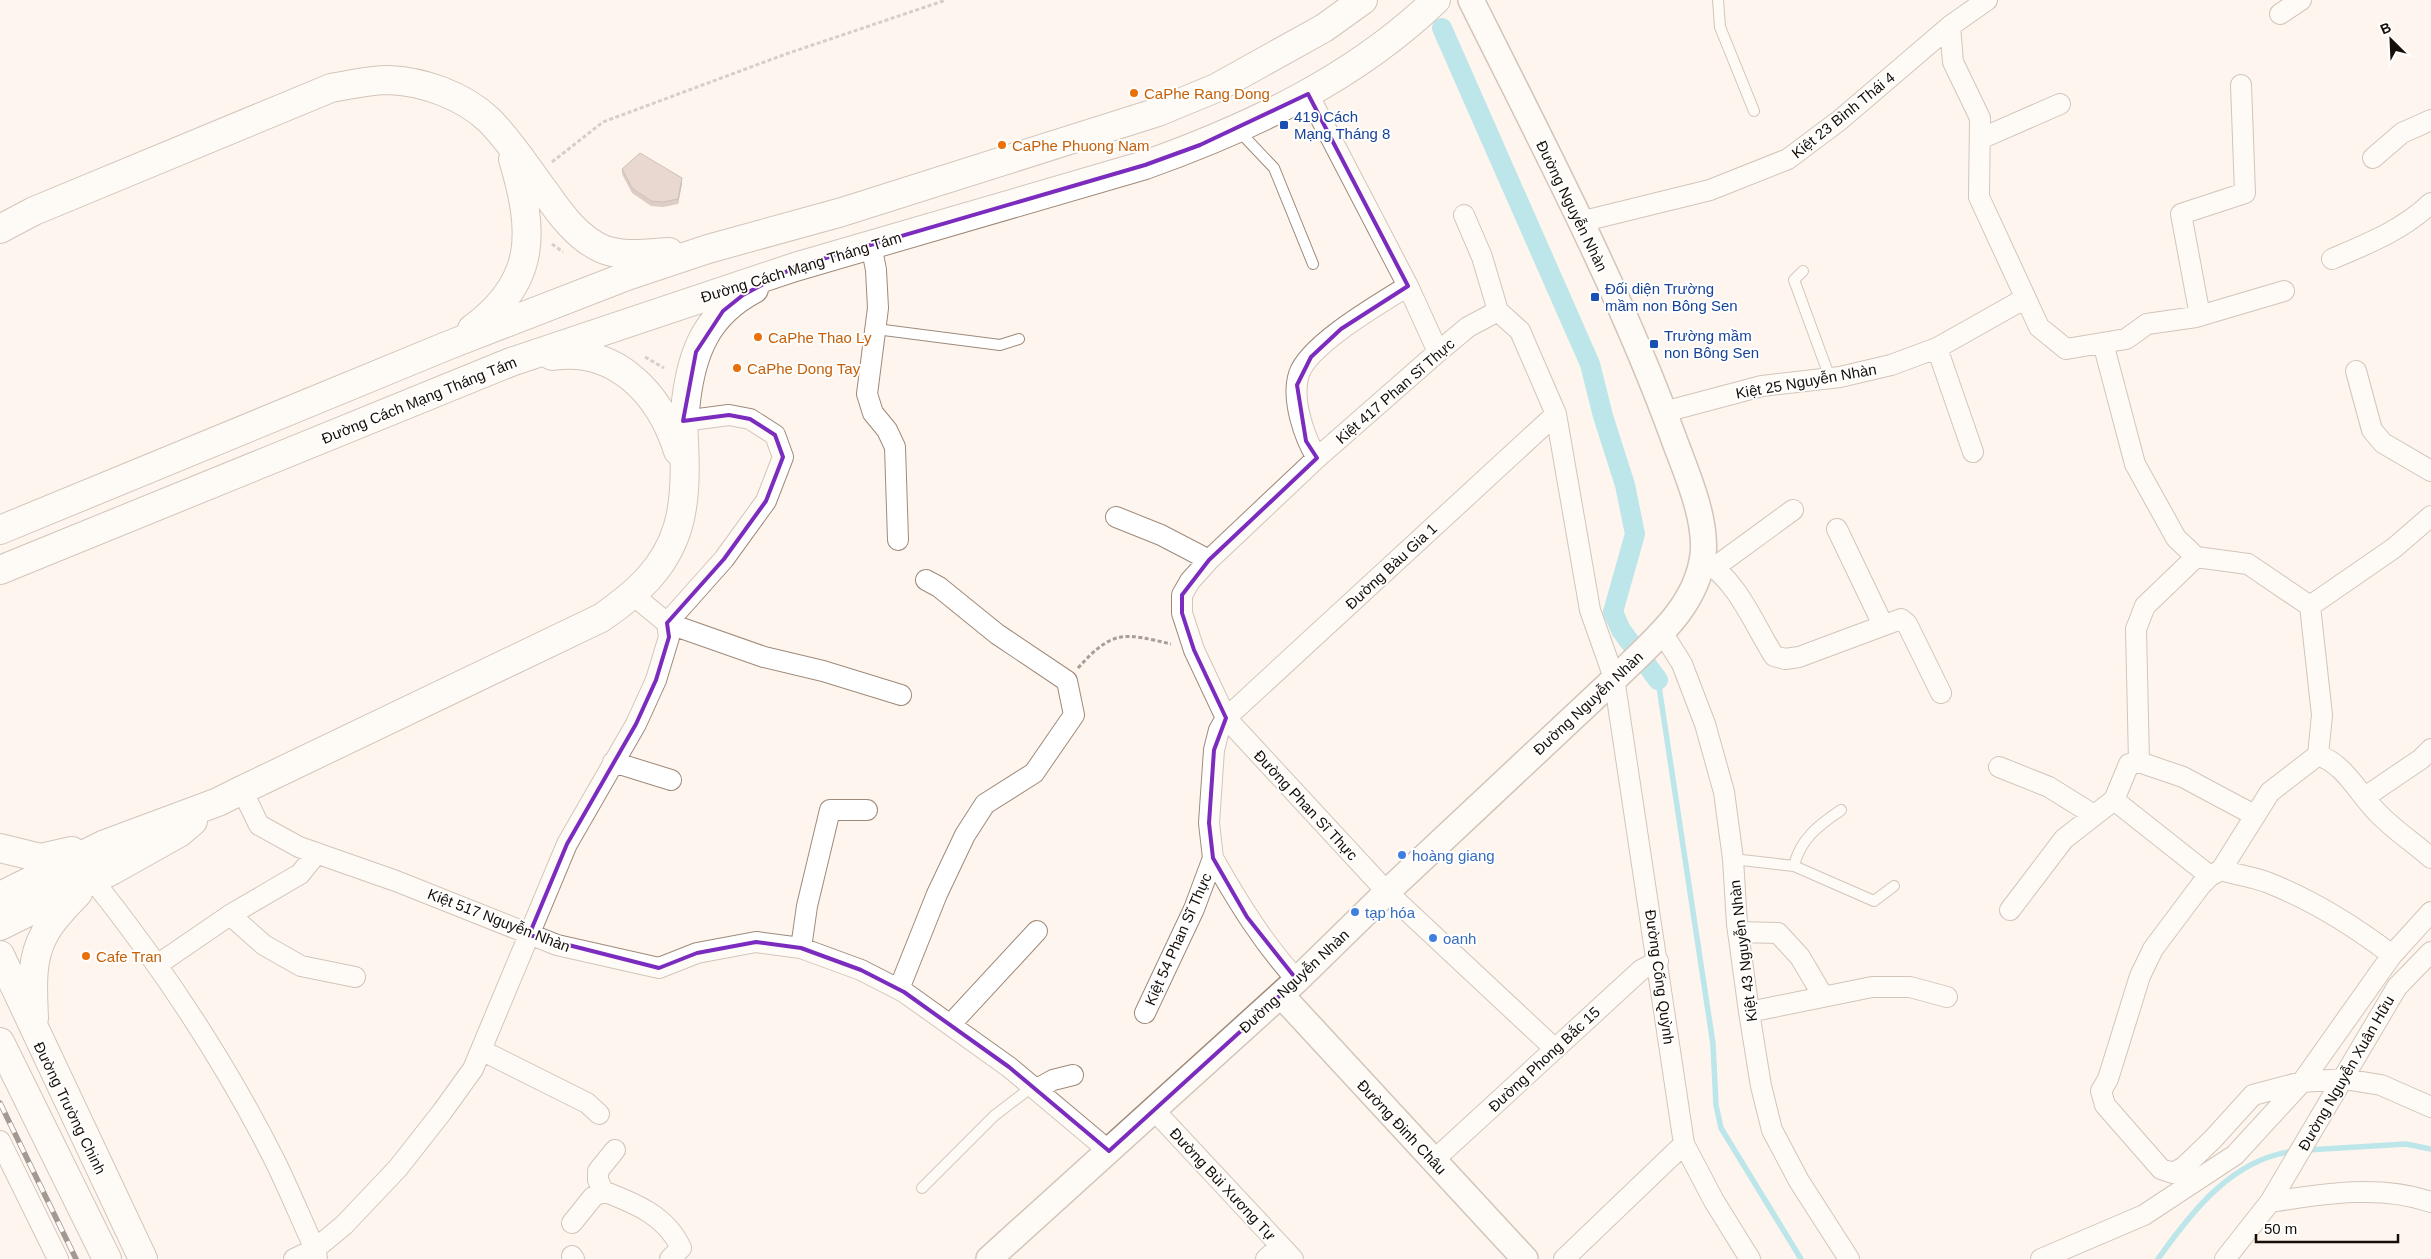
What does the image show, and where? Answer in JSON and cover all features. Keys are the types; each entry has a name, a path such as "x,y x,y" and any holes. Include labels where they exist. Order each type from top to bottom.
{"highway":[{"path":"0,530 570,297 708,249 842,212 1158,112 1216,88 1324,28 1363,0"},
{"name":"Đường Cách Mạng Tháng Tám","path":"0,570 512,362 795,267 1145,165 1200,145 1308,94 1390,40 1436,0"},
{"path":"0,229 34,211 331,88 388,80 441,91 487,119 508,140 572,227 604,250 629,255 708,249"},
{"path":"449,345 490,316 507,297 521,271 527,246 527,213 508,140"},
{"path":"0,221 34,211"},
{"path":"0,896 105,844 218,802 602,618 633,595 649,580 665,556 679,526 684,472 685,436 682,421 689,377 696,352 708,328 723,311 742,295 795,267"},
{"path":"512,362 566,354 593,357 623,369 643,388 662,414 671,431 684,472"},
{"path":"0,926 89,882 178,833 218,802"},
{"path":"0,848 41,858 105,844"},
{"path":"34,1032 32,980 37,949 53,921 89,882"},
{"name":"Đường Trường Chinh","path":"0,955 34,1032 142,1259"},
{"path":"0,1042 107,1259"}],"street":[{"name":"Đường Nguyễn Nhàn","path":"989,1259 1289,988 1387,892 1659,636 1689,599 1709,563 1692,488 1652,378 1580,222 1471,0"},
{"name":"Kiệt 23 Bình Thái 4","path":"1580,222 1710,190 1788,159 1840,120 1950,26 1987,0"},
{"path":"2280,14 2301,0"},
{"path":"1950,26 1953,62 1980,118 1979,197 2024,299 2039,327 2066,349 2126,339 2147,324 2200,316 2284,291"},
{"path":"2200,316 2181,214 2246,193 2241,85"},
{"path":"1308,94 1408,286 1438,352"},
{"path":"1980,139 2060,104"},
{"path":"2373,158 2402,133 2430,124"},
{"path":"2332,259 2374,241 2421,213 2431,202"},
{"path":"1464,215 1482,257 1498,311 1520,331 1556,414"},
{"path":"871,244 878,290 876,329 867,394 873,413 887,430 895,447 898,540"},
{"path":"1317,458 1306,441 1299,413 1297,385 1300,372 1310,357 1341,329 1408,286"},
{"name":"Kiệt 25 Nguyễn Nhàn","path":"1664,412 1762,386 1830,378 1892,365 1937,348 2024,299"},
{"name":"Kiệt 417 Phan Sĩ Thực","path":"1226,718 1194,650 1182,613 1182,595 1190,581 1209,560 1317,458 1468,327 1498,311"},
{"path":"2103,343 2135,464 2176,538 2196,557 2248,564 2310,606 2322,715 2318,755 2270,792 2215,873 2153,949 2140,976 2108,1079 2102,1091 2105,1105 2161,1169 2173,1173 2184,1167 2213,1139 2253,1095 2302,1082 2344,1080 2381,1085 2431,1107"},
{"path":"1937,348 1973,452"},
{"path":"2356,371 2372,430 2383,443 2431,470"},
{"name":"Đường Cống Quỳnh","path":"1556,414 1590,610 1620,673 1684,1144 1714,1201 1750,1259"},
{"name":"Đường Bàu Gia 1","path":"1226,718 1556,414"},
{"path":"294,1259 316,1254 398,1168 473,1069 567,844 636,724 656,680 669,637 667,623 724,559 766,501 783,458 775,435 750,419 729,416 682,421"},
{"path":"1793,510 1709,563 1732,583 1774,656 1785,659 1800,657 1892,622 1907,624 1941,693"},
{"path":"2310,606 2394,548 2431,516"},
{"path":"1116,517 1161,535 1209,560"},
{"path":"1837,529 1892,622"},
{"path":"2139,762 2136,629 2145,606 2196,557"},
{"path":"902,991 937,894 965,835 986,804 1034,773 1074,715 1067,681 997,634 939,587 926,580"},
{"path":"633,595 667,623 764,657 823,671 901,695"},
{"name":"Kiệt 43 Nguyễn Nhàn","path":"1659,636 1682,664 1705,724 1724,792 1733,859 1738,932 1749,1012 1761,1086 1772,1130 1799,1181 1849,1259"},
{"name":"Kiệt 54 Phan Sĩ Thực","path":"1145,1013 1194,909 1213,858 1209,823 1214,750 1219,730 1226,718"},
{"name":"Đường Phan Sĩ Thực","path":"1226,718 1387,892 1555,1049"},
{"path":"2365,797 2421,759 2431,749"},
{"path":"2318,755 2330,759 2352,780 2375,810 2431,858"},
{"path":"613,762 670,780"},
{"path":"2010,910 2064,839 2114,800 2128,764 2139,762 2183,777 2254,815"},
{"path":"1998,767 2049,787 2094,816"},
{"name":"Kiệt 517 Nguyễn Nhàn","path":"242,790 259,825 299,847 396,880 557,946 659,968 697,953 756,942 801,948 861,970 902,991 1035,1087 1108,1151"},
{"path":"2114,800 2215,873 2268,882 2309,901 2357,928 2392,955"},
{"path":"801,948 807,906 830,810 867,810"},
{"path":"157,964 230,915 300,874 317,853"},
{"path":"1213,858 1247,916 1272,952 1289,988"},
{"path":"89,882 136,934 157,964 242,1100 276,1163 316,1254"},
{"name":"Đường Nguyễn Xuân Hữu","path":"2302,1082 2392,955 2431,912"},
{"path":"230,915 264,945 301,966 355,977"},
{"path":"950,1025 1037,931"},
{"path":"1738,932 1778,933 1800,957 1822,996"},
{"name":"Đường Nguyễn Xuân Hữu","path":"2270,1202 2344,1080 2366,1037 2397,987 2431,952"},
{"name":"Đường Phong Bắc 15","path":"1433,1161 1641,970 1658,961"},
{"path":"1749,1012 1872,987 1910,987 1947,997"},
{"name":"Đường Đinh Châu","path":"1289,988 1433,1161 1525,1259"},
{"path":"481,1050 587,1103 599,1114"},
{"path":"1035,1087 1073,1075"},
{"path":"2041,1259 2144,1215 2235,1155 2302,1082"},
{"name":"Đường Bùi Xương Tự","path":"1154,1110 1280,1255"},
{"path":"1564,1259 1684,1144"},
{"path":"615,1150 598,1171 598,1180 603,1191 641,1206 658,1219 677,1240 681,1248 670,1259"},
{"path":"2,1152 58,1259"},
{"path":"572,1223 585,1206 603,1191"},
{"path":"2225,1259 2270,1202 2356,1192 2414,1196 2431,1202"}],"lane":[{"path":"1718,0 1720,27 1754,111"},
{"path":"1237,129 1274,168 1313,264"},
{"path":"1803,271 1794,280 1830,378"},
{"path":"876,329 1000,345 1019,340"},
{"path":"1794,866 1797,852 1816,826 1841,810"},
{"path":"1733,859 1794,866 1874,901 1894,886"},
{"path":"922,1188 994,1116 1035,1087"}],"path":[{"path":"533,176 603,122 786,54 946,0"}],"highlighted area":[{"path":"1308,94 1408,286 1341,329 1311,357 1297,385 1306,441 1317,458 1209,560 1182,595 1182,613 1194,650 1226,718 1214,750 1209,823 1213,858 1247,917 1297,980 1109,1151 1009,1067 904,992 861,970 801,948 756,942 697,953 659,968 529,935 567,844 636,724 656,680 669,637 667,623 724,559 766,501 783,457 775,435 750,419 729,415 683,421 696,352 723,311 743,295 795,267 1145,165 1200,145"}],"building":[{"path":"640,153 682,178 678,199 663,202 651,201 632,188 622,169"}],"waterway":[{"path":"1442,28 1590,364 1603,416 1625,485 1635,534 1613,612 1621,630 1658,680"},
{"path":"1658,680 1713,1044 1716,1105 1721,1128 1801,1259"},
{"path":"2307,1150 2406,1144 2431,1149"},
{"path":"2158,1259 2200,1206 2233,1176 2252,1164 2273,1156 2295,1151"}],"railway":[{"path":"0,1103 76,1259"}],"place":[{"name":"CaPhe Rang Dong","path":"1134,93"},
{"name":"419 Cách Mạng Tháng 8","path":"1284,125"},
{"name":"CaPhe Phuong Nam","path":"1002,145"},
{"name":"Đối diện Trường mầm non Bông Sen","path":"1595,297"},
{"name":"CaPhe Thao Ly","path":"758,337"},
{"name":"Trường mầm non Bông Sen","path":"1654,344"},
{"name":"CaPhe Dong Tay","path":"737,368"},
{"name":"hoàng giang","path":"1402,855"},
{"name":"tạp hóa","path":"1355,912"},
{"name":"oanh","path":"1433,938"},
{"name":"Cafe Tran","path":"86,956"}]}
